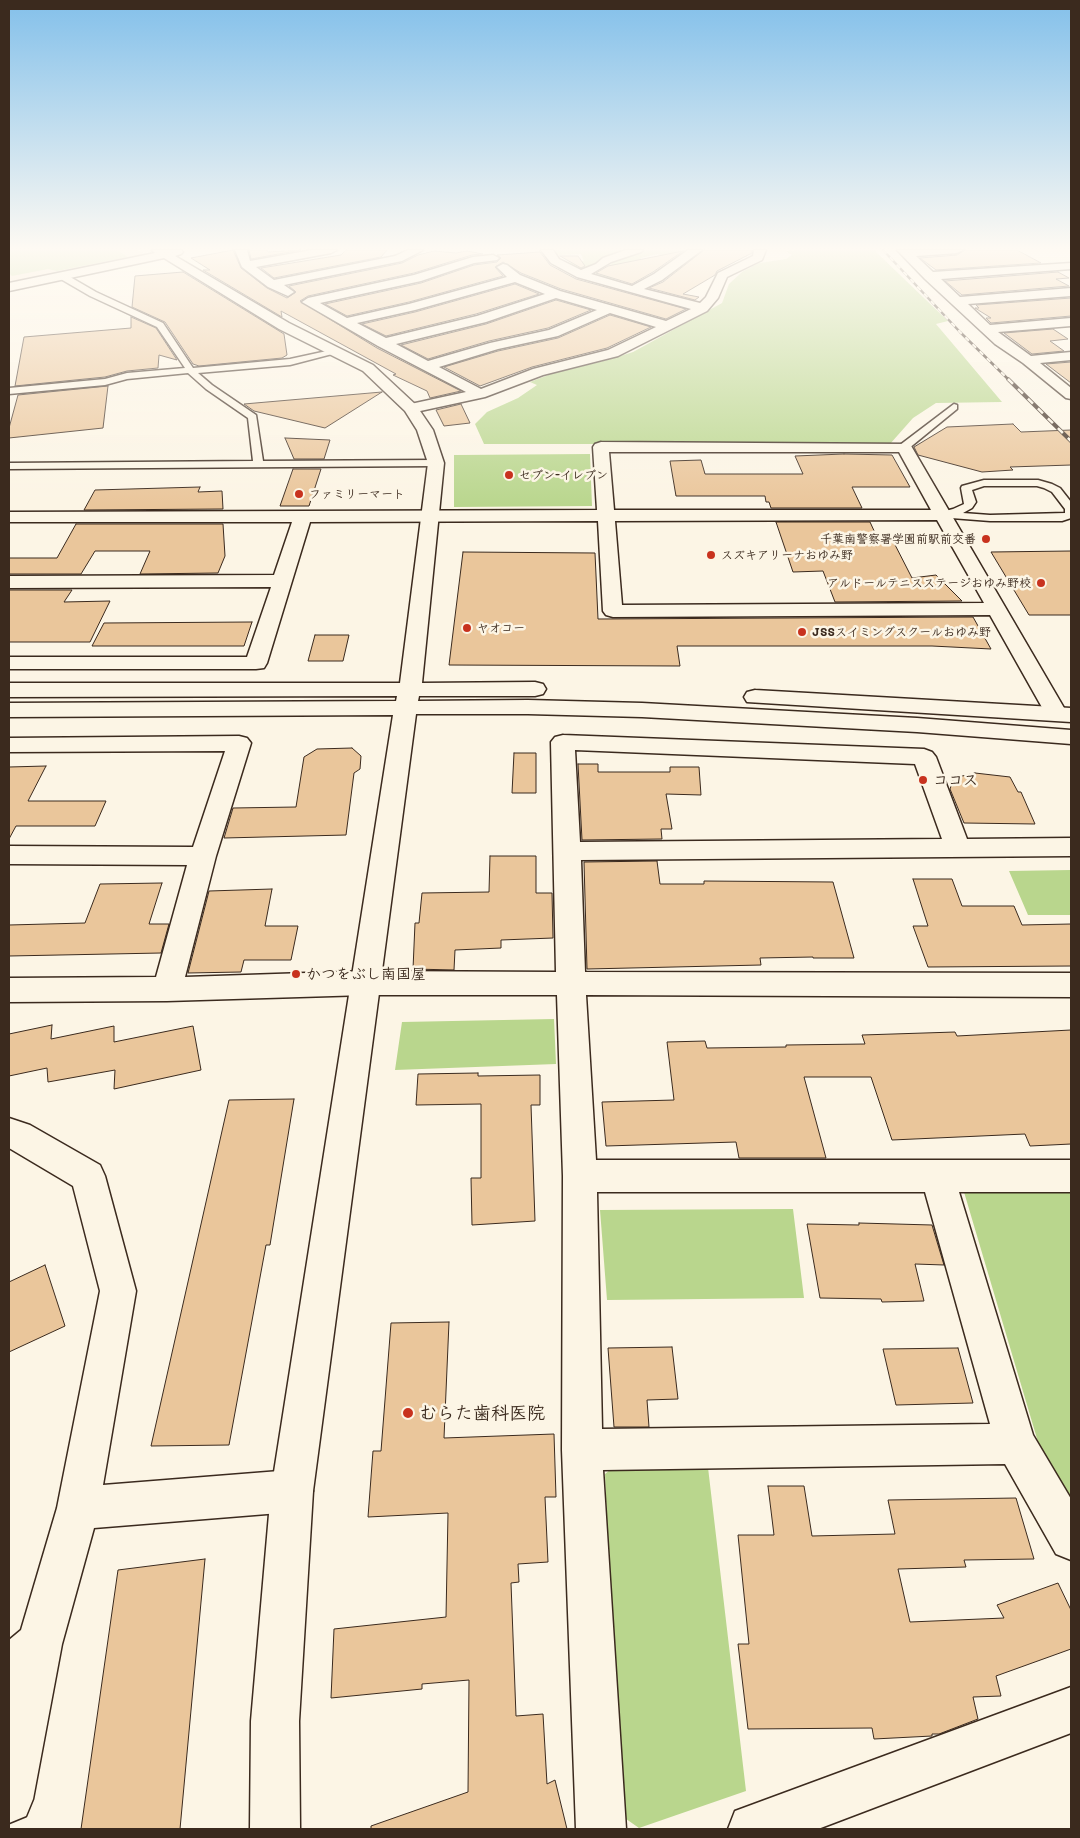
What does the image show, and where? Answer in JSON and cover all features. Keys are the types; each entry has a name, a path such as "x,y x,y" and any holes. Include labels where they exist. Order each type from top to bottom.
{"street":[{"path":"275,1829 275,1721 292,1492 408,698 436,463 425,430 411,408 368,368 303,336"},
{"path":"370,336 480,394"},
{"path":"383,343 413,336"},
{"path":"426,366 495,346 541,336"},
{"path":"411,408 480,394 538,372 614,353 648,336"},
{"path":"994,336 1071,395"},
{"path":"1028,360 1071,356"},
{"path":"997,609 613,611 601,447 904,448 1067,729"},
{"path":"9,517 942,515"},
{"path":"9,664 256,663 303,516"},
{"path":"9,582 282,581"},
{"path":"9,690 408,698 528,707 642,710 907,724 1067,729"},
{"path":"9,710 408,698"},
{"path":"601,1829 582,1450 580,1176 563,742 924,757 958,849"},
{"path":"9,745 239,744 203,856 167,989"},
{"path":"568,851 1071,847"},
{"path":"9,855 203,856"},
{"path":"9,990 167,989 366,984 1071,985"},
{"path":"9,1133 18,1135 88,1176 118,1291 78,1508 24,1657 9,1799"},
{"path":"580,1176 938,1178 1071,1176"},
{"path":"938,1178 1016,1444 1071,1539"},
{"path":"582,1450 1016,1444"},
{"path":"78,1508 292,1492"},
{"path":"753,1829 1071,1710"}],"lane":[{"path":"167,336 191,371 210,387 253,417 258,464"},
{"path":"9,391 105,382 127,376 290,362 333,351"},
{"path":"904,448 954,407"},
{"path":"9,466 436,463"},
{"path":"984,483 1038,483 1056,490 1071,509 1070,515 1062,518 990,518 942,515 956,512 968,506 970,502 966,488 984,483"}],"green space":[{"path":"662,336 946,336 1002,402 936,403 913,418 890,444 484,444 475,424 487,412 518,398 537,385 530,382 551,374 633,352"},
{"path":"590,454 592,506 454,507 454,455"},
{"path":"1071,870 1071,915 1028,915 1009,871"},
{"path":"554,1019 556,1064 395,1070 402,1022"},
{"path":"1071,1190 1071,1501 1038,1442 964,1192"},
{"path":"793,1209 804,1298 607,1300 600,1210"},
{"path":"707,1459 746,1791 639,1828 619,1814 605,1474 621,1461"}],"building":[{"path":"161,336 177,360 159,355 158,368 127,371 105,377 15,386 24,337"},
{"path":"174,336 284,336 287,355 282,358 199,366 193,364"},
{"path":"326,336 357,336 461,391 430,398 427,391 393,375 396,374"},
{"path":"438,336 513,336 428,359 401,345"},
{"path":"563,336 633,336 607,348 532,367 480,386 444,367 498,351"},
{"path":"1008,336 1063,336 1068,339 1050,341 1064,351 1032,354"},
{"path":"1071,362 1071,383 1046,364"},
{"path":"108,386 103,428 9,438 9,428 18,395"},
{"path":"382,392 325,428 254,411 244,404"},
{"path":"461,404 470,423 444,426 436,410"},
{"path":"1013,424 1021,432 1071,430 1071,465 1010,467 1013,470 982,472 918,455 914,447 947,427"},
{"path":"285,438 330,440 324,459 294,459"},
{"path":"892,455 910,487 852,487 862,508 771,508 769,502 766,502 765,496 676,496 670,461 701,460 705,474 803,474 795,456"},
{"path":"293,469 321,469 309,506 280,506"},
{"path":"200,487 198,492 222,491 223,509 84,510 95,490"},
{"path":"776,522 870,522 876,535 890,535 912,578 936,575 962,601 835,602 823,571 793,572"},
{"path":"76,524 223,524 225,556 218,573 140,574 150,551 95,551 81,574 9,574 9,558 57,558"},
{"name":"アルドールテニスステージおゆみ野校","path":"1071,551 1071,615 1029,615 991,552"},
{"path":"463,552 595,553 598,619 973,617 991,649 932,646 677,646 680,666 449,665"},
{"path":"9,590 72,590 64,602 110,601 90,642 9,642"},
{"path":"252,622 244,646 92,646 104,623"},
{"path":"315,635 349,635 343,661 308,661"},
{"path":"352,748 361,756 360,769 354,773 346,835 224,838 233,808 296,807 304,757 317,749"},
{"path":"514,753 536,753 536,793 512,793"},
{"path":"578,764 598,764 598,772 670,772 670,767 699,767 701,795 666,794 672,829 661,829 662,839 582,840"},
{"path":"46,766 28,801 106,801 95,826 16,826 9,839 9,767"},
{"path":"975,773 1010,777 1018,792 1021,792 1035,824 964,823 950,789 954,778"},
{"path":"490,856 536,856 536,893 552,893 553,938 501,940 501,948 455,950 454,970 413,969 415,923 419,923 422,893 489,892"},
{"path":"657,861 660,884 704,884 704,881 833,882 854,958 760,958 761,965 587,969 584,862"},
{"path":"913,879 952,879 962,906 1014,906 1022,925 1071,924 1071,966 928,967 913,926 928,926"},
{"path":"162,883 149,924 169,924 161,953 9,956 9,925 85,923 100,884"},
{"path":"272,889 265,926 298,926 291,960 244,960 241,972 188,973 209,891"},
{"path":"52,1025 51,1039 114,1026 114,1042 193,1026 201,1070 114,1089 115,1070 48,1082 47,1068 9,1076 9,1034"},
{"path":"1071,1030 1071,1144 1030,1146 1025,1134 892,1140 871,1077 804,1077 826,1158 739,1158 736,1142 606,1146 602,1102 674,1100 667,1042 705,1041 707,1048 786,1047 786,1045 865,1044 862,1035 955,1032 957,1036"},
{"path":"478,1073 478,1076 540,1075 540,1105 531,1105 535,1221 472,1225 471,1178 481,1178 481,1104 416,1105 418,1074"},
{"path":"294,1099 270,1245 266,1245 229,1445 151,1446 229,1100"},
{"path":"859,1223 932,1225 944,1265 915,1264 924,1301 882,1302 881,1299 820,1298 807,1224 859,1225"},
{"path":"45,1265 65,1326 9,1352 9,1282"},
{"path":"449,1322 444,1438 554,1434 556,1497 545,1497 548,1562 518,1564 519,1582 511,1583 516,1716 543,1714 547,1784 555,1780 567,1829 371,1829 371,1826 468,1792 469,1680 422,1684 422,1689 331,1698 334,1629 446,1617 448,1513 368,1517 373,1451 381,1451 391,1323"},
{"path":"672,1347 678,1399 647,1400 649,1427 614,1427 608,1348"},
{"path":"958,1348 973,1403 896,1405 883,1349"},
{"path":"768,1486 804,1486 812,1536 895,1534 888,1500 1016,1498 1034,1559 964,1560 966,1567 898,1569 910,1622 1004,1618 997,1605 1058,1583 1071,1610 1071,1649 996,1676 1001,1696 973,1697 978,1719 939,1734 932,1734 932,1736 874,1739 872,1728 748,1729 738,1644 749,1644 738,1535 774,1535"},
{"path":"205,1559 180,1829 81,1829 118,1570"}],"railway":[{"path":"964,336 1009,380"},
{"path":"1008,379 1071,441"}],"place":[{"name":"セブン-イレブン","path":"509,475"},
{"name":"ファミリーマート","path":"299,494"},
{"name":"千葉南警察署学園前駅前交番","path":"986,539"},
{"name":"スズキアリーナおゆみ野","path":"711,555"},
{"name":"アルドールテニスステージおゆみ野校","path":"1041,583"},
{"name":"ヤオコー","path":"467,628"},
{"name":"JSSスイミングスクールおゆみ野","path":"802,632"},
{"name":"ココス","path":"923,780"},
{"name":"かつをぶし南国屋","path":"296,974"},
{"name":"むらた歯科医院","path":"408,1413"}]}
